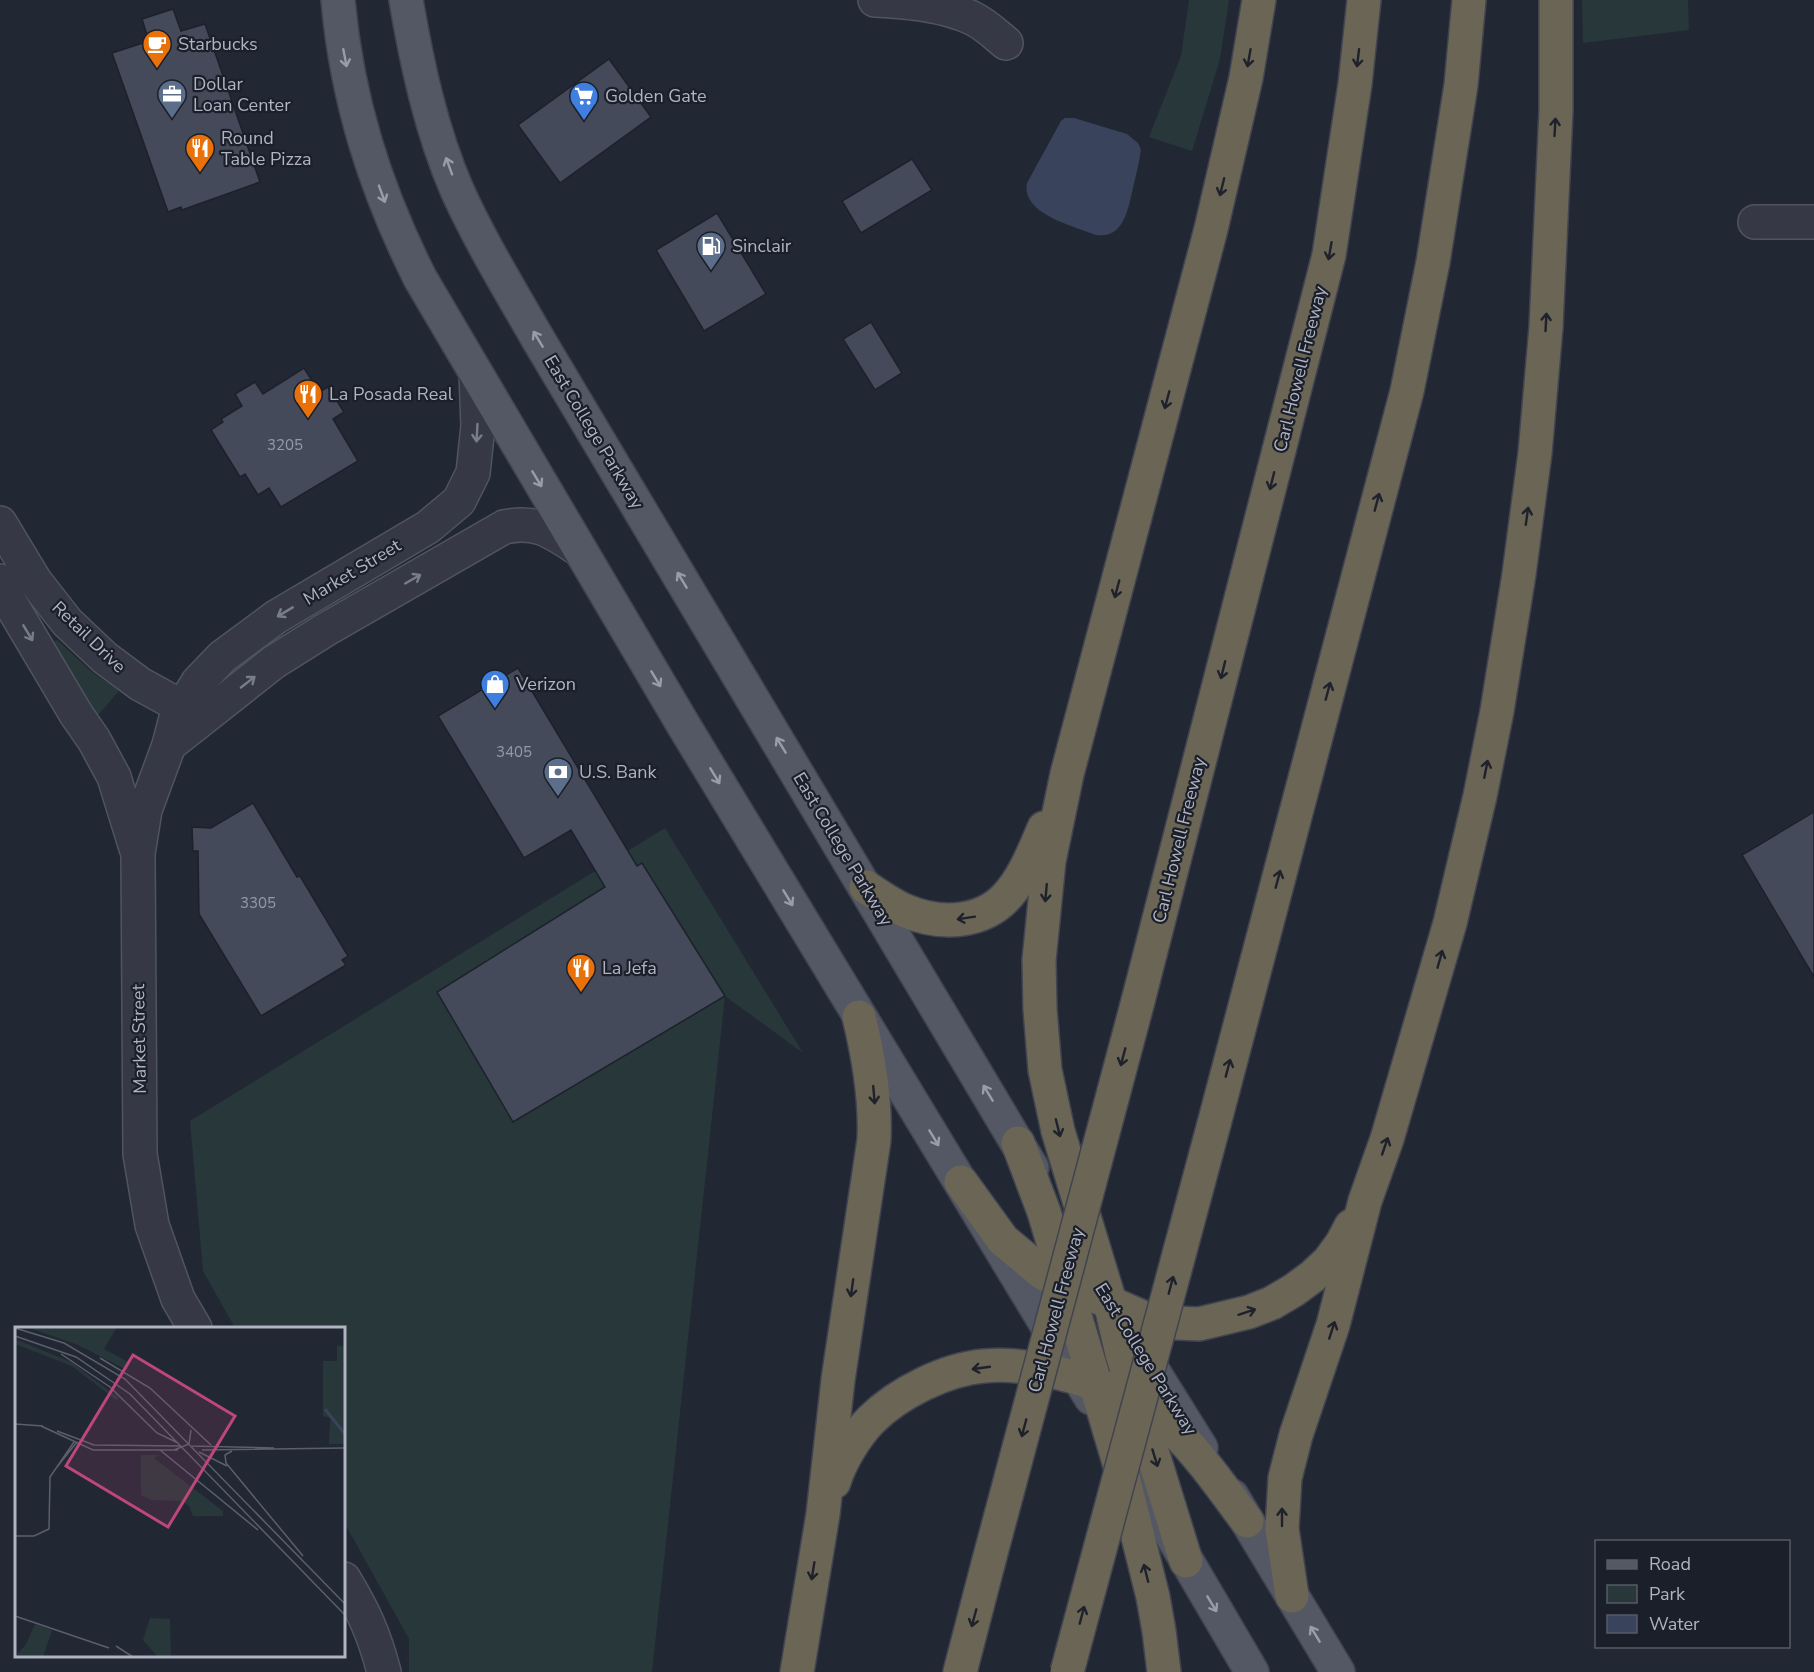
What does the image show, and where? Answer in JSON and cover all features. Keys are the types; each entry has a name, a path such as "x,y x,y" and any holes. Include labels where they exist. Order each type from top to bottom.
{"highway":[{"path":"1186,1561 1122,1354 1110,1302 1058,1131 1042,1052 1039,960 1049,861 1067,774 1214,217 1246,78 1259,0"},
{"name":"Carl Howell Freeway","path":"960,1672 1138,1001 1329,255 1355,84 1365,0"},
{"path":"1067,1672 1407,391 1433,262 1452,144 1461,85 1469,0"},
{"path":"1292,1596 1282,1528 1285,1478 1296,1435 1333,1325 1365,1201 1387,1139 1453,911 1480,796 1517,585 1535,453 1546,327 1556,111 1556,0"},
{"path":"866,887 904,910 929,918 963,920 989,911 1011,892 1018,882 1067,774"},
{"path":"797,1672 823,1514 838,1380 874,1140 874,1090 859,1017"},
{"path":"1018,1143 1044,1212 1065,1283 1088,1382 1108,1427 1121,1469 1153,1597 1164,1672"},
{"path":"961,1182 1003,1240 1044,1274 1154,1322 1199,1324 1272,1303 1313,1276 1329,1261 1342,1243 1365,1201"},
{"path":"823,1514 840,1463 870,1420 903,1395 939,1376 984,1366 1034,1368 1105,1386 1155,1411 1191,1447 1247,1521"}],"main road":[{"path":"338,0 342,42 351,92 363,138 384,199 420,278 859,1017 1088,1382"},
{"name":"East College Parkway","path":"406,0 412,42 446,160 458,190 489,251 538,339 866,887 1110,1302 1338,1672"},
{"path":"1108,1427 1252,1672"}],"street":[{"path":"875,0 935,6 959,12 983,24 1006,43"},
{"path":"1755,222 1814,222"},
{"name":"Market Street","path":"195,709 198,682 231,650 276,617 428,527 459,501 473,473 478,426 476,374"},
{"name":"Retail Drive","path":"0,523 35,581 67,622 125,674 140,684 195,709"},
{"name":"Market Street","path":"194,1327 178,1299 152,1225 141,1154 138,854 146,810 169,744 195,709 325,630 504,527 518,524 538,526 580,550"},
{"path":"0,581 6,596 114,777 138,854"},
{"path":"345,1581 365,1614 384,1672"}],"green space":[{"path":"1189,0 1229,0 1220,59 1192,151 1149,137 1181,56"},
{"path":"1582,0 1688,0 1689,30 1583,43"},
{"path":"57,640 93,673 117,689 118,692 99,714 94,713 52,643"},
{"path":"665,828 803,1053 725,996 652,1672 409,1672 409,1639 345,1524 345,1327 234,1327 203,1271 190,1121"}],"water":[{"path":"1065,118 1074,118 1127,134 1138,143 1141,150 1129,205 1123,221 1113,232 1096,235 1063,223 1040,211 1027,194 1027,183 1061,121"}],"building":[{"path":"173,9 181,31 205,24 260,182 182,210 181,207 168,212 112,53 149,41 142,19"},
{"name":"Golden Gate","path":"609,59 651,117 560,183 518,125"},
{"path":"912,159 932,190 861,233 842,201"},
{"name":"Sinclair","path":"717,213 766,294 704,331 656,250"},
{"path":"871,322 902,373 875,390 843,339"},
{"path":"304,368 319,392 328,387 344,412 333,419 358,461 281,507 269,488 258,495 245,474 240,477 211,430 223,422 221,419 242,406 235,394 255,382 263,394"},
{"name":"La Jefa","path":"518,668 637,866 642,863 725,996 513,1122 437,992 605,887 571,830 524,858 438,716"},
{"path":"253,803 348,956 342,960 346,965 261,1016 199,914 198,851 193,851 192,827 211,828"},
{"path":"1814,812 1814,977 1742,855"}],"place":[{"name":"Starbucks","path":"157,70"},
{"name":"Dollar Loan Center","path":"172,120"},
{"name":"Golden Gate","path":"584,122"},
{"name":"Round Table Pizza","path":"200,174"},
{"name":"Sinclair","path":"711,272"},
{"name":"La Posada Real","path":"308,420"},
{"name":"Verizon","path":"495,710"},
{"name":"U.S. Bank","path":"558,798"},
{"name":"La Jefa","path":"581,994"}]}
